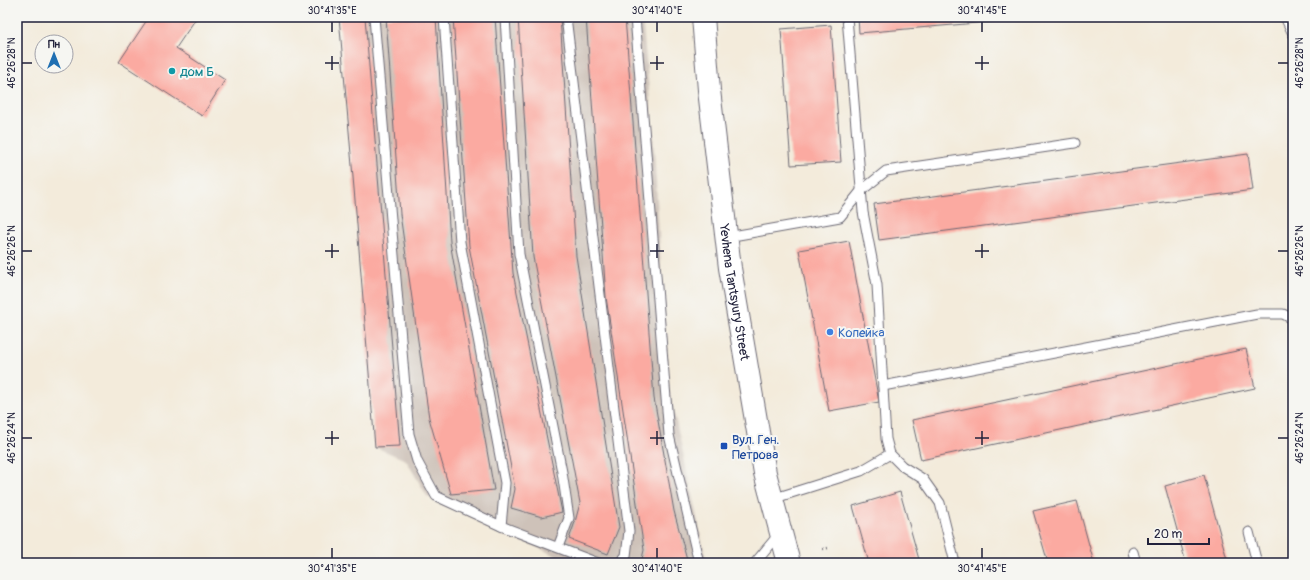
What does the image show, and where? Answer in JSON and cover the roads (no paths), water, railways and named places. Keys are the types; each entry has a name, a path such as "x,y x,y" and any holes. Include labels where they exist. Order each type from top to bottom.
{"street":[{"name":"Yevhena Tantsyury Street","path":"703,17 709,90 730,268 765,473 789,563"}],"lane":[{"path":"374,17 409,434 417,461 436,496 501,526 598,563"},
{"path":"444,17 460,242 505,483 501,526"},
{"path":"505,17 520,254 562,472 569,518 558,547"},
{"path":"566,17 629,531 626,556 619,563"},
{"path":"635,17 669,435 699,563"},
{"path":"847,17 863,212 877,285 886,439 890,454 902,466 923,479 940,503 955,563"},
{"path":"1285,17 1293,34"},
{"path":"726,236 840,217 861,191 886,171 1074,143"},
{"path":"883,386 1257,314 1283,314 1293,319"},
{"path":"772,499 861,471 890,454"},
{"path":"1249,532 1257,563"},
{"path":"755,563 781,533"},
{"path":"1133,552 1136,563"}],"place":[{"name":"дом Б","path":"172,71"},
{"name":"Копейка","path":"830,332"},
{"name":"Вул. Ген. Петрова","path":"724,446"}]}
